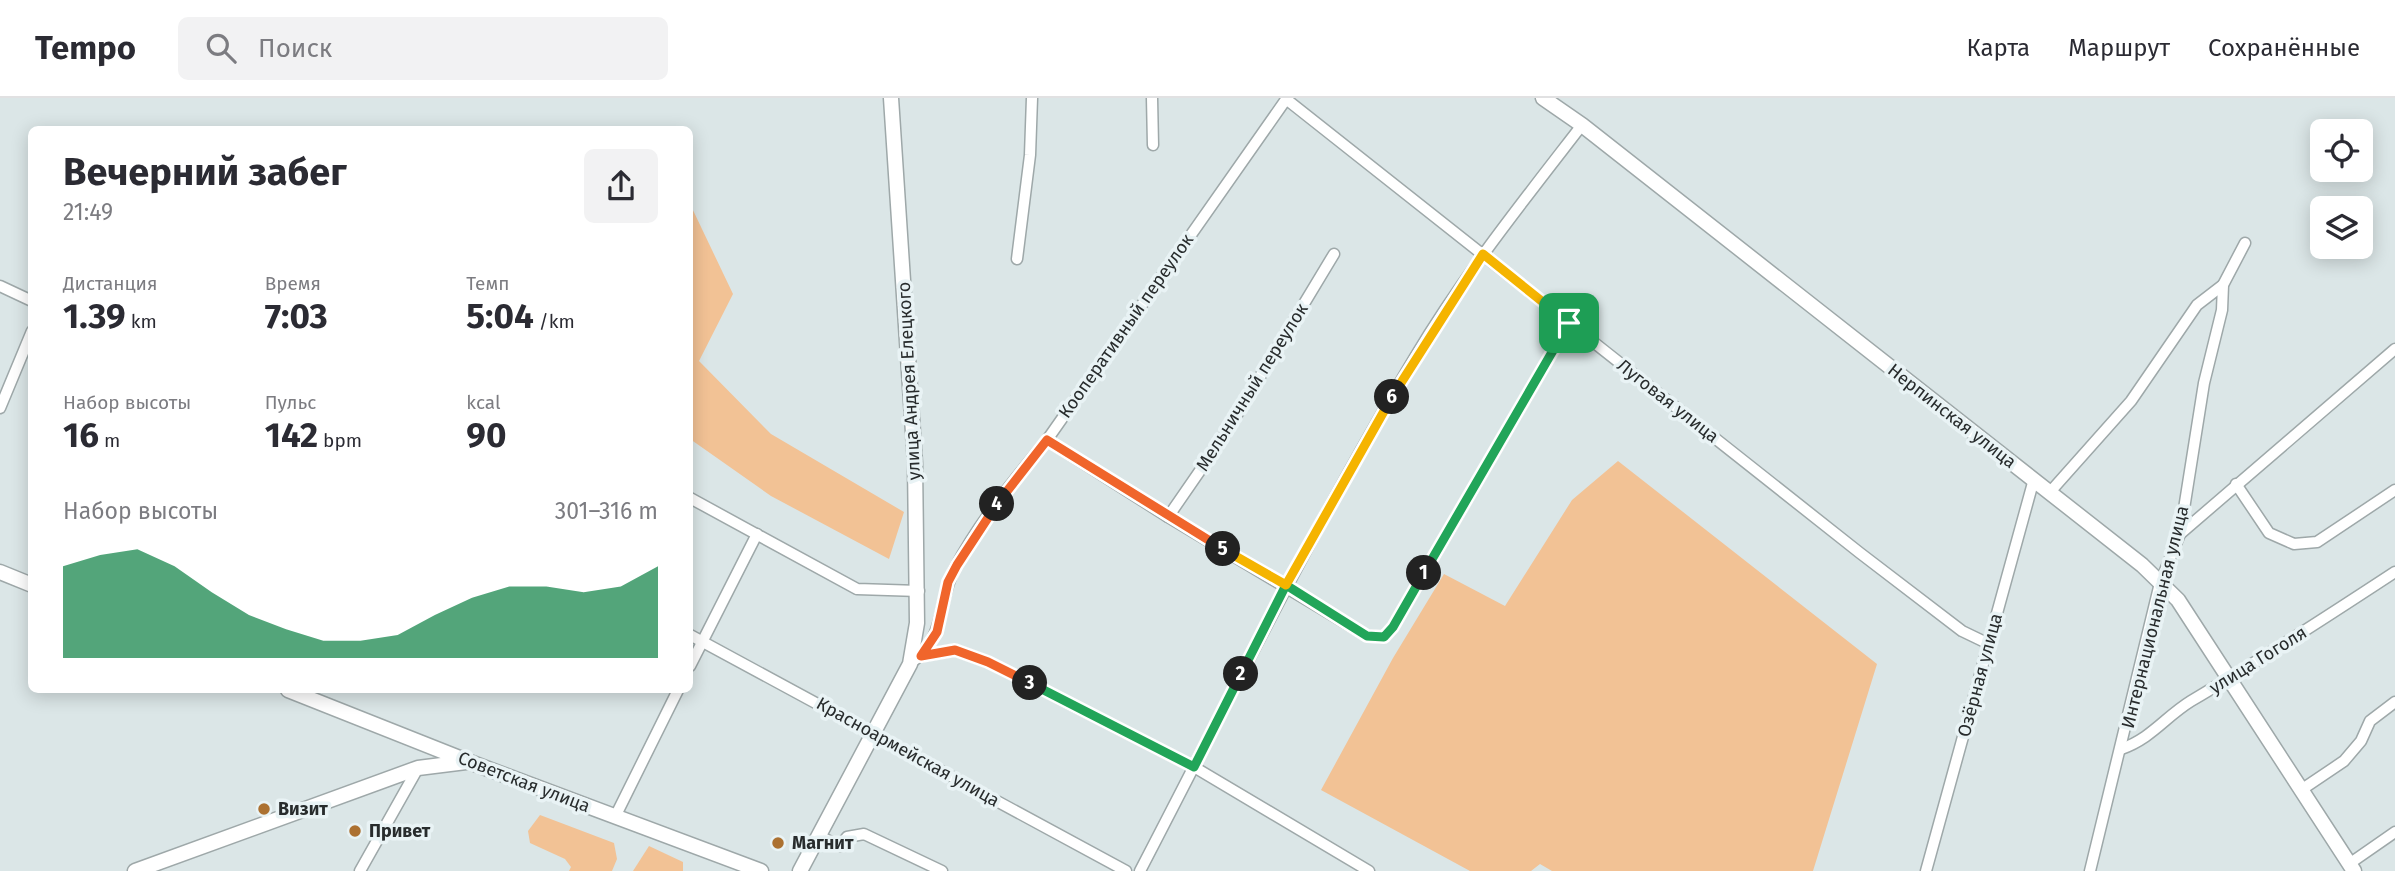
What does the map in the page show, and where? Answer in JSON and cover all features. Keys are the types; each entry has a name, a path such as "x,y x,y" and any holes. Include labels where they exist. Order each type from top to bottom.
{"main road":[{"name":"улица Андрея Елецкого","path":"800,871 916,660 919,591 915,463 891,98"},
{"name":"Нерпинская улица","path":"1543,98 1582,125 2034,479 2178,600 2301,790 2347,869"},
{"path":"0,572 28,583"},
{"name":"Советская улица","path":"296,693 467,761 761,871"},
{"path":"135,871 418,768 467,761"}],"street":[{"path":"1017,259 1030,155 1032,98"},
{"path":"1152,98 1153,145"},
{"name":"Луговая улица","path":"1287,99 1921,600 1962,631 1989,644"},
{"name":"Кооперативный переулок","path":"916,660 937,632 948,582 1004,493 1047,440 1287,99"},
{"path":"1140,871 1286,585 1416,356 1483,254 1582,125"},
{"name":"Интернациональная улица","path":"2091,871 2160,583 2180,534 2204,383 2222,310 2223,285 2245,243"},
{"name":"Мельничный переулок","path":"1168,517 1226,433 1334,254"},
{"path":"2050,492 2131,401 2197,304 2223,285"},
{"path":"0,286 28,299"},
{"path":"1047,440 1168,517 1286,585 1367,636 1384,637 1393,627 1569,323"},
{"path":"0,408 28,341"},
{"path":"2180,534 2395,349"},
{"name":"Озёрная улица","path":"1926,871 2034,479"},
{"path":"2236,484 2269,533 2294,544 2317,542 2395,490"},
{"path":"693,500 857,589 919,591"},
{"path":"693,660 757,534"},
{"name":"улица Гоголя","path":"2122,749 2142,742 2188,703 2230,680 2395,572"},
{"name":"Красноармейская улица","path":"693,636 1126,871"},
{"path":"916,660 955,650 988,662 1194,767 1368,871"},
{"path":"615,817 677,693"},
{"path":"2301,790 2344,761 2361,741 2370,722 2395,702"},
{"path":"360,871 418,768"},
{"path":"819,835 840,846 847,837 864,834 942,871"},
{"path":"2347,869 2393,836"}],"shaded area":[{"path":"693,210 733,294 699,361 771,434 904,512 889,559 771,496 693,441"},
{"path":"1618,461 1877,664 1813,871 1552,871 1540,864 1531,871 1470,871 1321,790 1393,658 1444,574 1505,606 1572,500"},
{"path":"540,815 614,843 617,859 612,871 569,871 571,867 565,859 530,843 528,831"},
{"path":"649,846 683,862 683,871 633,871"}],"place":[{"name":"Визит","path":"264,809"},
{"name":"Привет","path":"355,831"},
{"name":"Магнит","path":"778,843"}],"route":[{"path":"1569,323 1393,627 1384,637 1367,636 1286,585 1194,767 988,662 955,650 921,656 937,632 948,582 957,565 1004,493 1047,440 1168,517 1286,585 1416,356 1483,254 1569,323"}]}
